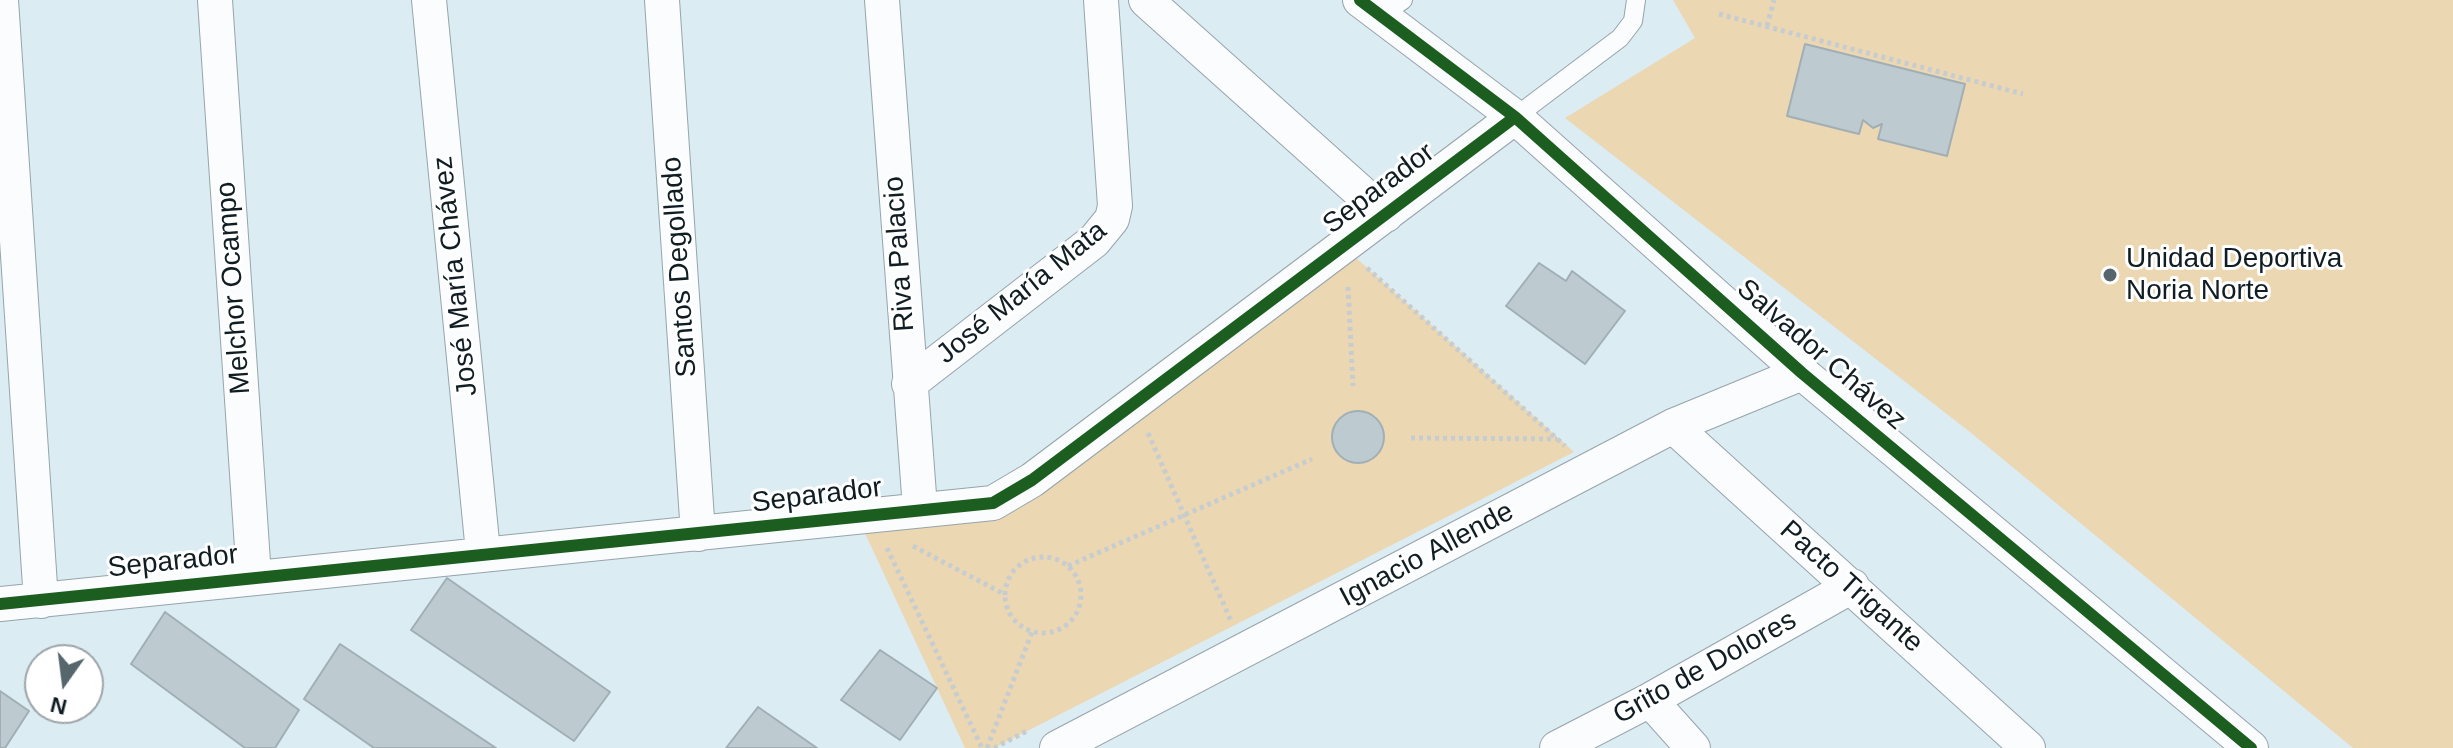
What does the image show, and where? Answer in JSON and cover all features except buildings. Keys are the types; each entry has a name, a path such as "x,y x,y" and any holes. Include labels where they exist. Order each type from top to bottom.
{"street":[{"path":"1,0 41,601"},
{"name":"Melchor Ocampo","path":"215,0 254,577"},
{"name":"José María Chávez","path":"429,0 483,552"},
{"name":"Santos Degollado","path":"662,0 698,534"},
{"name":"Riva Palacio","path":"882,0 920,508"},
{"name":"José María Mata","path":"909,384 1094,241 1112,219 1115,206 1101,0"},
{"path":"1146,0 1386,215"},
{"name":"Salvador Chávez","path":"1381,6 1515,117 1802,373 2251,748"},
{"name":"Separador","path":"0,604 483,552 698,534 920,508 961,509 993,503 1014,494 1515,117"},
{"name":"Ignacio Allende","path":"1047,737 1673,426 1802,373"},
{"name":"Pacto Trigante","path":"1673,426 2028,748"},
{"name":"Grito de Dolores","path":"1557,748 1650,700 1852,586"},
{"path":"1650,700 1693,748"}],"lane":[{"path":"1515,117 1620,38 1633,21 1636,0"}],"path":[{"path":"1767,26 1774,0"},
{"path":"1719,14 2023,94"},
{"path":"1357,260 1573,453"},
{"path":"1347,279 1353,386"},
{"path":"1143,421 1233,626 1246,619"},
{"path":"1411,438 1558,439"},
{"path":"1068,566 1312,459"},
{"path":"906,543 1004,594"},
{"path":"1049,557 1068,566 1081,588 1079,610 1067,625 1056,632 1032,632 1012,618 1004,594 1008,578 1024,561 1049,557"},
{"path":"987,748 1032,632"},
{"path":"994,748 1047,737"}],"shaded area":[{"name":"Unidad Deportiva Noria Norte","path":"1673,0 2453,0 2453,748 2353,748 1970,432 1565,118 1695,38"},
{"path":"1346,249 1574,452 994,748 965,748 863,529 995,516"}],"cycle path":[{"path":"1360,0 1515,117 1802,373 2251,748"},
{"path":"0,604 993,503 1032,480 1515,117"}],"place":[{"name":"Unidad Deportiva Noria Norte","path":"2110,275"}]}
